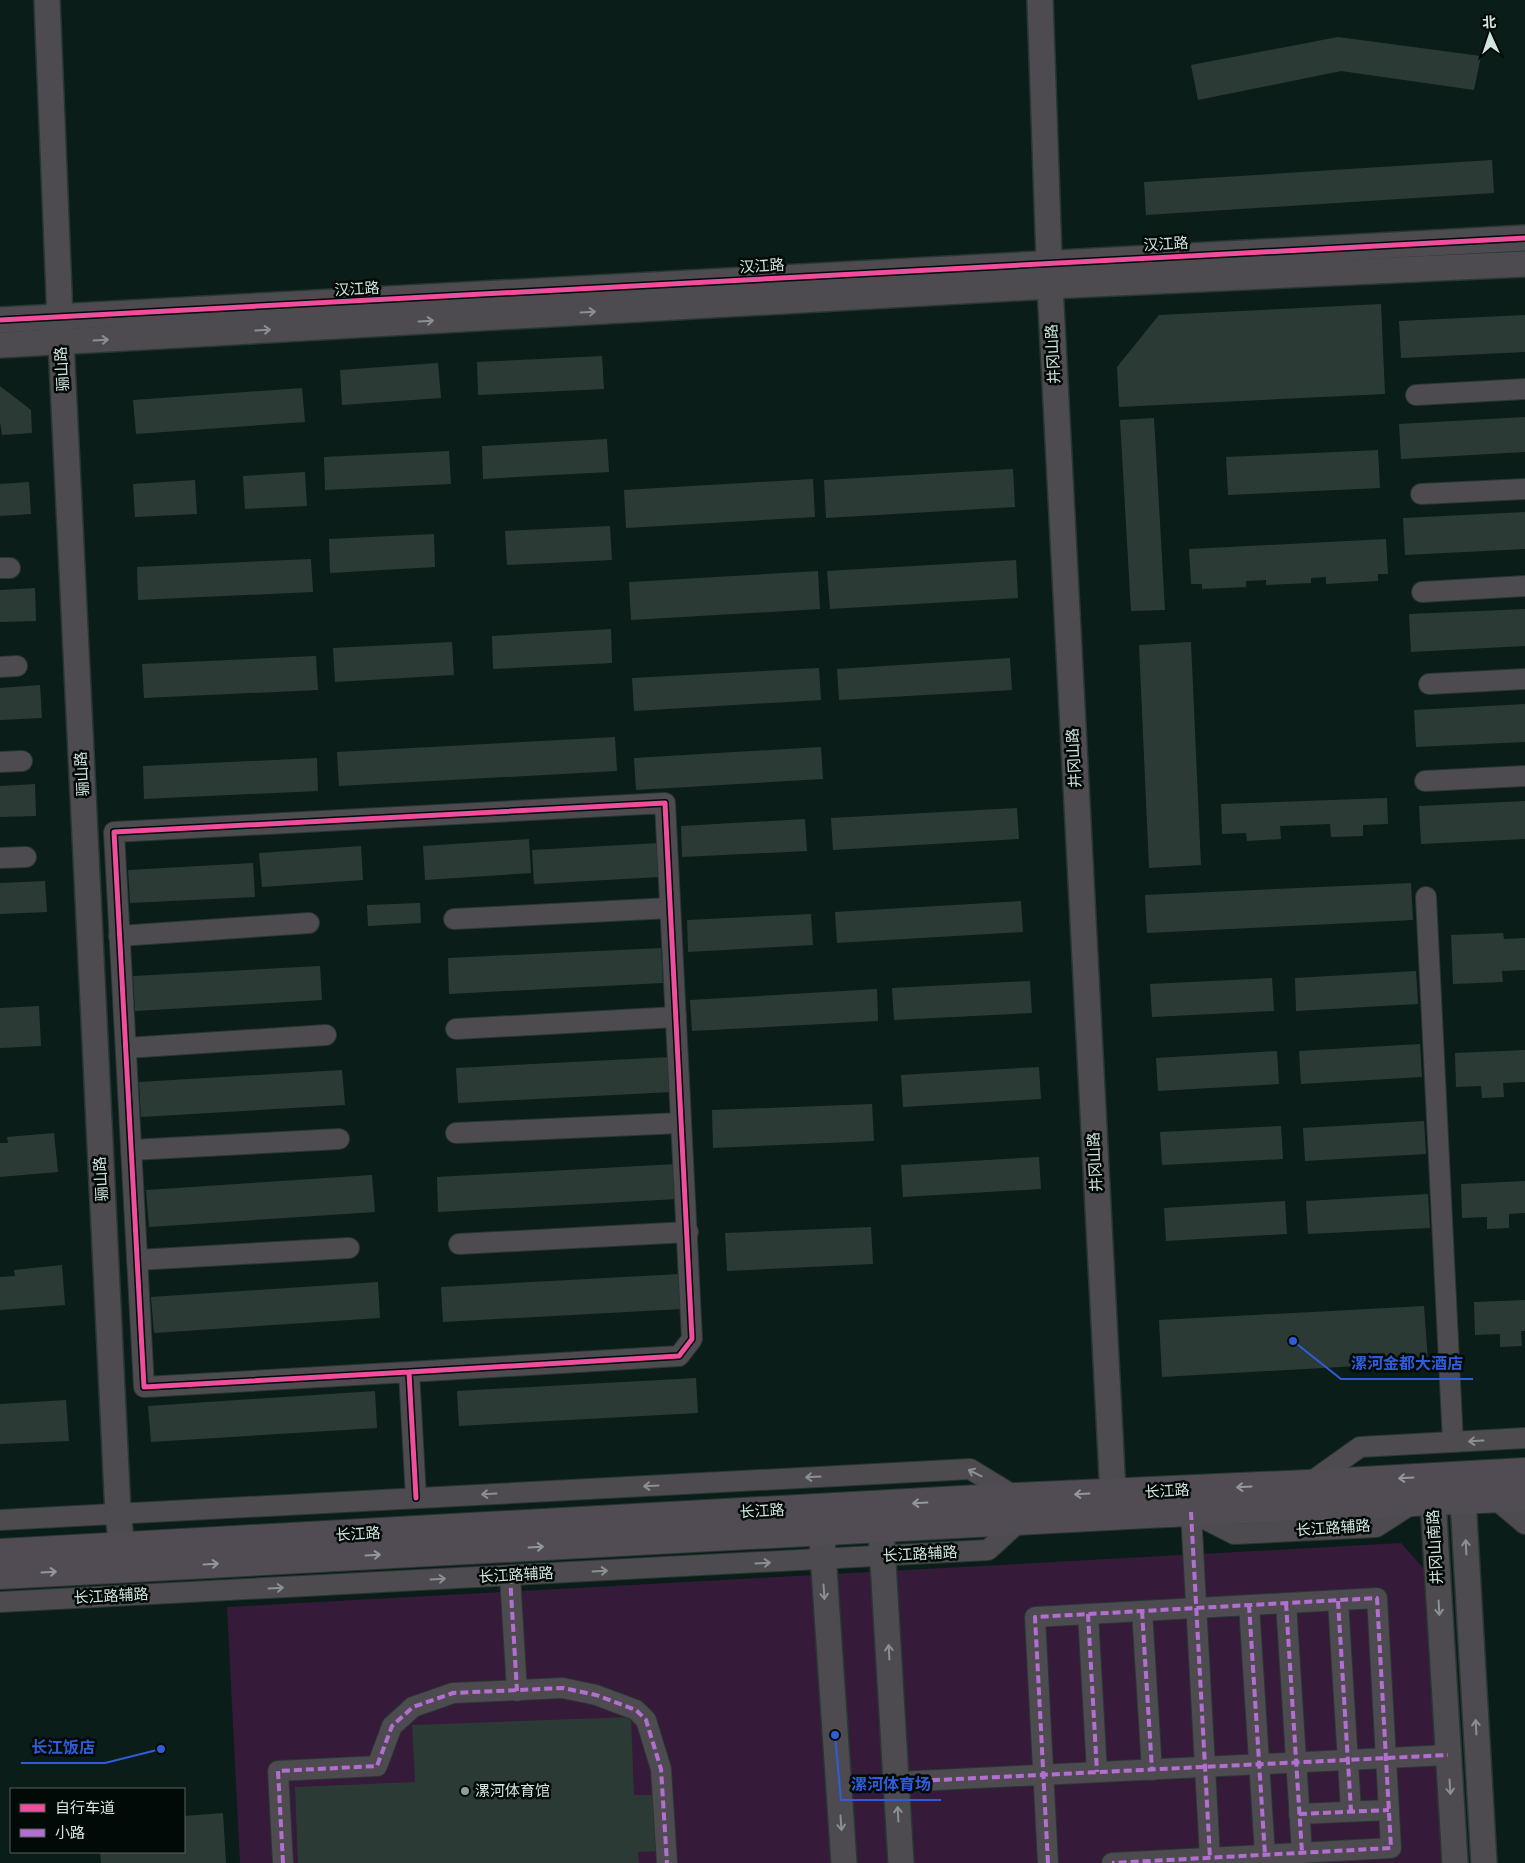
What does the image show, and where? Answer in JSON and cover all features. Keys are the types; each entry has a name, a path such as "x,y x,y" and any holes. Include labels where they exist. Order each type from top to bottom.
{"main road":[{"name":"长江路","path":"0,1575 820,1520 1113,1504 1308,1484 1525,1472"},
{"name":"长江路","path":"1113,1504 1191,1512 1525,1497"},
{"name":"长江路","path":"0,1553 820,1520 881,1529 1018,1509"}],"street":[{"name":"骊山路","path":"47,0 118,1514 122,1548"},
{"name":"井冈山路","path":"1040,0 1050,274 1113,1504"},
{"name":"汉江路","path":"0,345 61,330 1050,274 1525,238"},
{"name":"汉江路","path":"1050,274 1525,264"},
{"name":"汉江路","path":"0,320 61,330"},
{"path":"1416,395 1525,389"},
{"path":"1421,494 1525,489"},
{"path":"1422,592 1525,586"},
{"path":"1429,684 1525,680"},
{"path":"0,762 22,761"},
{"path":"1425,782 1525,776"},
{"path":"666,803 670,908 692,1339 679,1356 144,1387 114,832 666,803"},
{"path":"0,858 26,857"},
{"path":"1426,897 1453,1442"},
{"path":"454,919 670,908"},
{"path":"120,936 308,923"},
{"path":"456,1029 676,1017"},
{"path":"126,1048 326,1035"},
{"path":"456,1133 681,1123"},
{"path":"131,1150 339,1139"},
{"path":"459,1244 688,1232"},
{"path":"137,1260 349,1248"},
{"path":"409,1372 416,1498"},
{"path":"1308,1484 1360,1447 1525,1438"},
{"path":"0,1520 970,1469 1018,1509"},
{"name":"井冈山南路","path":"1455,1863 1448,1755 1424,1501 1448,1476 1463,1500 1484,1863"},
{"path":"1494,1498 1525,1524"},
{"name":"长江路辅路","path":"0,1602 988,1550 1018,1509"},
{"path":"1191,1512 1210,1858"},
{"path":"820,1520 844,1863"},
{"path":"881,1529 901,1863"},
{"path":"510,1576 517,1690"},
{"path":"1048,1863 1035,1617 1378,1598 1391,1848 1112,1863"},
{"path":"1338,1600 1351,1811"},
{"path":"1286,1603 1302,1853"},
{"path":"1249,1605 1265,1855"},
{"path":"1142,1611 1152,1770"},
{"path":"1088,1614 1097,1772"},
{"path":"283,1863 278,1771 377,1766 392,1726 413,1708 453,1693 563,1688 596,1695 636,1710 646,1720 661,1769 667,1863"},
{"path":"896,1782 1448,1755"},
{"path":"1300,1814 1388,1810"}],"shaded area":[{"path":"1401,1543 1426,1571 1445,1863 240,1863 227,1607"}],"building":[{"path":"1338,37 1481,56 1474,90 1341,71 1198,100 1191,65"},
{"path":"1492,160 1494,193 1146,215 1144,182"},
{"path":"1381,304 1385,394 1119,407 1117,367 1159,315"},
{"path":"1525,315 1525,352 1401,358 1399,321"},
{"path":"602,356 604,389 478,395 477,362"},
{"path":"438,363 441,398 342,405 340,370"},
{"path":"0,386 31,410 32,433 2,435"},
{"path":"302,388 305,422 136,434 133,400"},
{"path":"1525,417 1525,452 1401,459 1399,424"},
{"path":"1154,418 1165,610 1131,611 1120,420"},
{"path":"607,439 609,472 483,479 482,446"},
{"path":"1378,450 1380,488 1228,495 1226,457"},
{"path":"449,451 451,484 325,490 324,457"},
{"path":"1013,469 1015,507 826,518 824,480"},
{"path":"305,472 307,506 245,509 243,476"},
{"path":"813,479 815,517 626,528 624,490"},
{"path":"195,480 197,514 135,517 133,484"},
{"path":"29,482 31,514 0,516 0,484"},
{"path":"1525,512 1525,549 1405,555 1403,518"},
{"path":"610,526 612,560 507,565 505,531"},
{"path":"434,534 435,567 330,573 329,539"},
{"path":"1386,539 1388,574 1378,574 1378,581 1326,584 1326,577 1311,578 1311,583 1266,585 1266,580 1246,581 1246,587 1202,589 1202,584 1191,584 1189,549"},
{"path":"311,559 313,592 138,600 137,567"},
{"path":"1016,560 1018,598 830,609 827,571"},
{"path":"818,571 820,609 631,620 629,582"},
{"path":"35,588 36,621 0,622 0,590"},
{"path":"1525,609 1525,646 1411,652 1409,614"},
{"path":"611,629 612,663 493,669 492,636"},
{"path":"452,642 454,675 335,682 333,648"},
{"path":"1191,642 1201,865 1149,868 1139,645"},
{"path":"316,656 318,690 144,698 142,664"},
{"path":"1010,658 1012,690 839,700 837,669"},
{"path":"819,668 821,700 634,711 632,678"},
{"path":"40,685 42,718 0,720 0,688"},
{"path":"1525,704 1525,742 1416,747 1414,710"},
{"path":"615,737 617,771 339,786 337,752"},
{"path":"821,747 823,779 636,790 634,758"},
{"path":"317,758 318,791 144,799 143,766"},
{"path":"35,784 36,816 0,817 0,786"},
{"path":"1387,798 1388,824 1363,825 1363,836 1331,837 1330,824 1280,826 1281,839 1247,841 1246,833 1222,834 1221,804"},
{"path":"1525,801 1525,839 1421,844 1419,806"},
{"path":"1017,808 1019,839 833,850 831,818"},
{"path":"805,819 807,851 682,857 681,826"},
{"path":"529,839 531,873 425,880 423,846"},
{"path":"658,843 660,877 534,884 532,850"},
{"path":"361,846 363,880 262,887 259,853"},
{"path":"253,863 255,897 130,903 128,870"},
{"path":"45,881 47,912 0,914 0,883"},
{"path":"1411,883 1413,920 1147,933 1145,895"},
{"path":"1021,901 1023,932 837,943 835,912"},
{"path":"420,903 421,923 368,926 367,905"},
{"path":"811,914 813,945 688,952 687,920"},
{"path":"1503,933 1504,939 1525,938 1525,970 1502,971 1503,982 1453,984 1451,935"},
{"path":"661,948 663,983 449,994 448,958"},
{"path":"320,966 322,1000 135,1011 133,976"},
{"path":"1416,971 1418,1004 1296,1011 1295,978"},
{"path":"1272,978 1274,1011 1152,1017 1150,984"},
{"path":"1030,981 1032,1013 894,1020 892,988"},
{"path":"877,989 878,1021 692,1031 690,1000"},
{"path":"39,1006 41,1046 0,1048 0,1008"},
{"path":"1420,1044 1422,1077 1301,1084 1299,1051"},
{"path":"1525,1050 1525,1082 1503,1083 1504,1097 1482,1098 1481,1086 1456,1087 1455,1053"},
{"path":"1277,1051 1279,1084 1158,1091 1156,1058"},
{"path":"670,1057 672,1092 458,1103 456,1068"},
{"path":"1039,1067 1041,1099 903,1107 901,1075"},
{"path":"342,1070 345,1105 141,1117 139,1082"},
{"path":"872,1104 874,1141 713,1148 712,1110"},
{"path":"1424,1121 1426,1154 1305,1161 1303,1128"},
{"path":"1281,1126 1283,1159 1162,1165 1160,1132"},
{"path":"54,1133 58,1172 0,1177 0,1143 8,1143 7,1137"},
{"path":"1039,1157 1041,1189 903,1197 901,1165"},
{"path":"676,1164 678,1199 438,1212 437,1177"},
{"path":"372,1175 375,1212 149,1227 146,1190"},
{"path":"1525,1181 1525,1213 1509,1214 1509,1228 1487,1229 1487,1217 1462,1218 1461,1184"},
{"path":"1428,1194 1430,1228 1308,1234 1306,1201"},
{"path":"1285,1201 1287,1234 1166,1241 1164,1208"},
{"path":"871,1227 873,1264 727,1271 725,1233"},
{"path":"62,1265 65,1305 0,1310 0,1277 15,1276 14,1270"},
{"path":"680,1274 682,1309 443,1322 441,1287"},
{"path":"378,1282 380,1318 154,1333 151,1297"},
{"path":"1525,1300 1525,1331 1521,1331 1522,1346 1500,1347 1500,1334 1475,1335 1474,1302"},
{"path":"1424,1306 1428,1362 1162,1377 1159,1320"},
{"path":"696,1378 698,1413 459,1426 457,1391"},
{"path":"375,1391 377,1428 151,1442 148,1406"},
{"path":"66,1400 69,1441 0,1444 0,1404"},
{"name":"漯河体育馆","path":"631,1717 634,1795 656,1795 658,1851 638,1852 639,1863 298,1863 295,1787 415,1782 412,1725"},
{"path":"223,1813 226,1863 101,1863 100,1853 185,1853 185,1816"}],"marked path":[{"path":"1191,1512 1210,1858"},
{"path":"510,1576 517,1691"},
{"path":"1048,1863 1035,1617 1377,1598 1391,1848 1112,1863"},
{"path":"1338,1601 1351,1811"},
{"path":"1286,1603 1302,1853"},
{"path":"1249,1605 1265,1855"},
{"path":"1142,1611 1152,1770"},
{"path":"1088,1614 1097,1772"},
{"path":"283,1863 278,1771 377,1766 392,1726 413,1707 453,1693 563,1688 596,1695 636,1710 646,1720 661,1769 667,1863"},
{"path":"896,1782 1448,1755"},
{"path":"1299,1814 1389,1810"}],"cycle path":[{"path":"0,320 1525,238"},
{"path":"409,1372 144,1387 114,832 665,803 692,1339 679,1356 409,1372 416,1498"}],"place":[{"name":"漯河金都大酒店","path":"1293,1341"},
{"name":"漯河体育场","path":"835,1735"},
{"name":"长江饭店","path":"161,1749"},
{"name":"漯河体育馆","path":"465,1791"}]}
